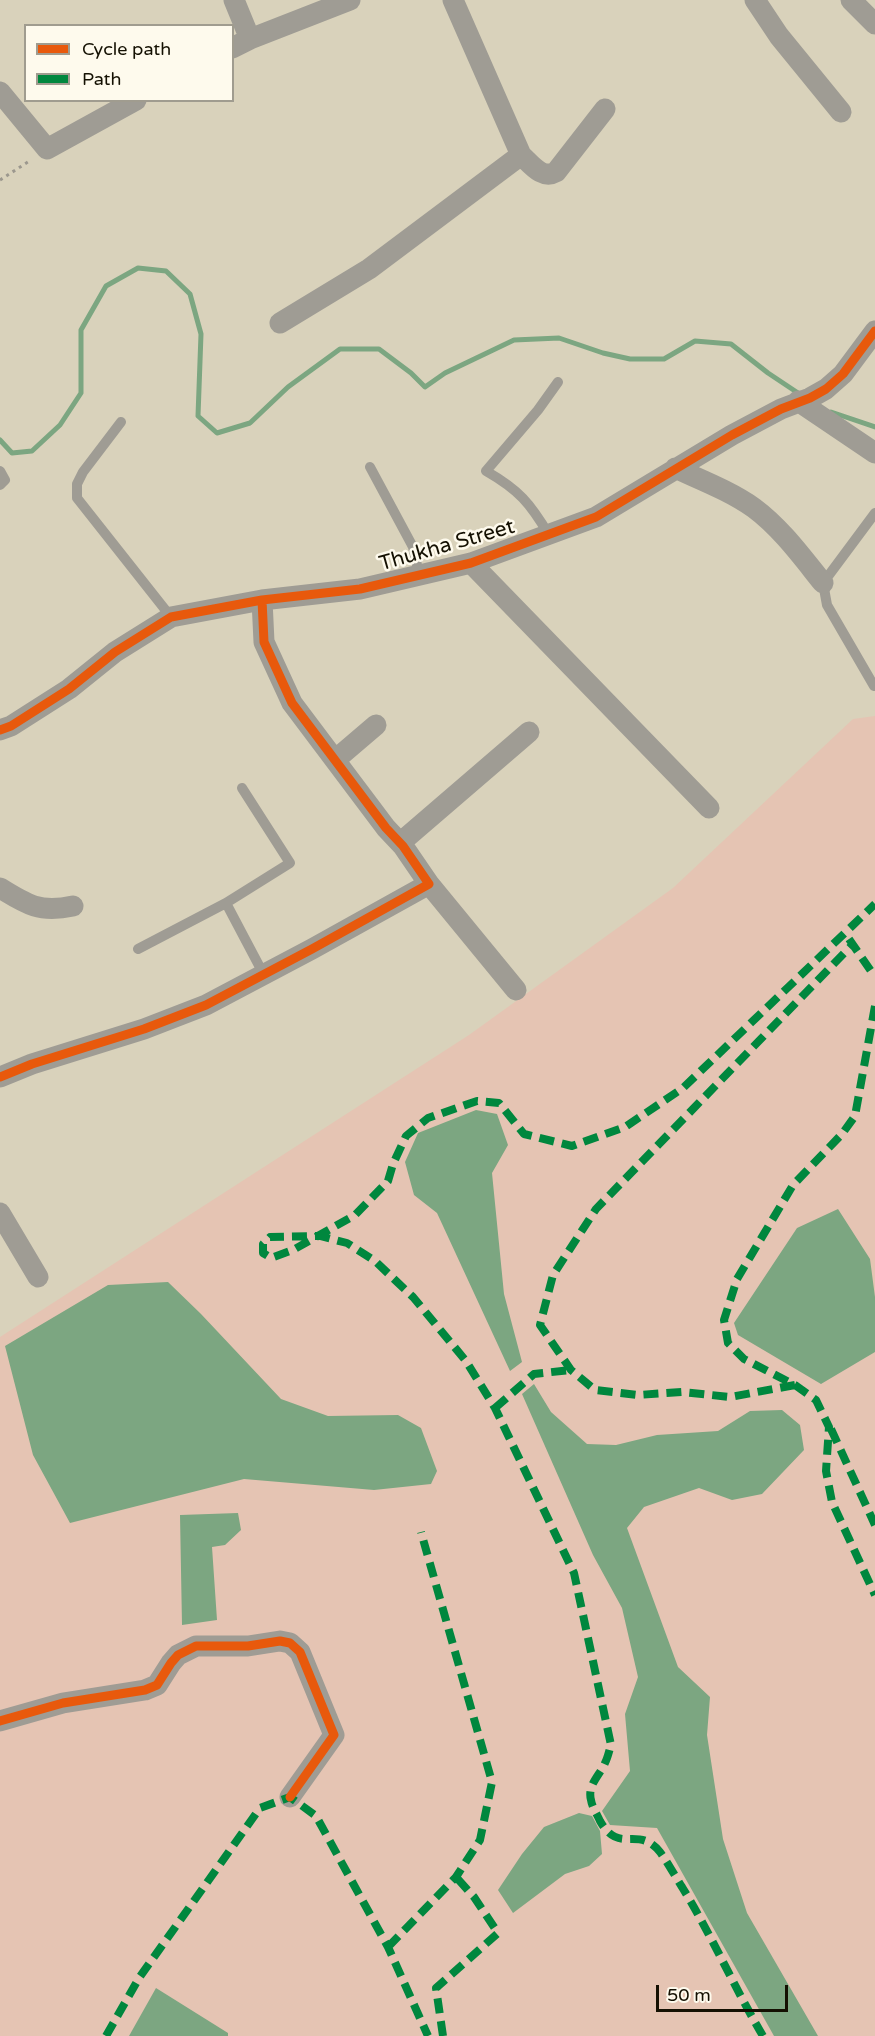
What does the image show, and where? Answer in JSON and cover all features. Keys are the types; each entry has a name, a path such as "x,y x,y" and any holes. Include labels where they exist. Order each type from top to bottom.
{"street":[{"path":"234,0 241,43 351,0"},
{"path":"453,0 521,155 542,174 551,175 556,172 605,109"},
{"path":"755,0 779,36 841,112"},
{"path":"850,0 875,24"},
{"path":"0,92 47,148 132,102"},
{"path":"280,322 369,269 521,155"},
{"name":"Thukha Street","path":"0,729 11,726 69,690 116,652 171,617 262,600 360,589 471,563 596,517 732,435 826,389 843,374 875,331"},
{"path":"798,401 875,453"},
{"path":"675,468 754,508 790,543 823,583"},
{"path":"471,563 709,808"},
{"path":"262,600 264,642 292,704 429,884 516,990"},
{"path":"335,760 376,725"},
{"path":"400,843 530,732"},
{"path":"0,1077 32,1064 144,1029 206,1005 429,884"},
{"path":"0,888 31,905 44,909 73,906"},
{"path":"0,1213 38,1277"},
{"path":"0,1721 63,1703 145,1690 157,1685 178,1655 196,1646 248,1646 280,1641 290,1643 300,1652 334,1735 290,1797"}],"lane":[{"path":"549,535 520,494 486,471 538,410 558,382"},
{"path":"122,422 83,472 77,484 77,498 171,617"},
{"path":"369,467 413,547 419,574"},
{"path":"0,471 5,480 0,485"},
{"path":"874,686 827,605 823,583 875,513"},
{"path":"138,949 226,903 290,863 242,788"},
{"path":"226,903 264,975"}],"path":[{"path":"0,180 47,148"}],"shaded area":[{"path":"875,716 875,2036 0,2036 0,1337 469,1035 673,888 853,719"},
{"path":"476,1110 497,1114 508,1145 492,1173 504,1294 522,1362 510,1371 437,1213 414,1195 405,1162 418,1133"},
{"path":"838,1209 870,1259 875,1297 875,1352 821,1384 738,1335 734,1323 797,1228"},
{"path":"168,1282 281,1399 328,1416 398,1415 421,1428 437,1471 431,1484 374,1490 244,1479 70,1523 33,1455 5,1346 108,1285"},
{"path":"534,1384 551,1412 587,1444 616,1445 657,1435 718,1431 750,1411 782,1410 800,1425 804,1450 762,1494 732,1500 699,1488 644,1507 627,1528 678,1667 710,1697 707,1735 723,1839 747,1913 818,2036 774,2036 657,1828 610,1825 602,1811 630,1771 625,1714 638,1677 622,1608 593,1555 522,1394"},
{"path":"238,1513 241,1530 225,1545 212,1547 217,1620 182,1625 180,1515"},
{"path":"579,1813 592,1816 600,1831 602,1854 589,1866 565,1874 513,1913 498,1890 522,1854 544,1827"},
{"path":"156,1988 228,2033 228,2036 129,2036"}],"waterway":[{"path":"0,440 12,453 32,451 60,425 81,393 81,330 106,286 138,268 166,271 190,294 201,334 198,416 217,433 250,423 288,387 340,349 379,349 411,373 425,387 445,373 514,340 559,338 603,353 630,359 664,359 695,341 731,344 798,393"},
{"path":"831,412 875,427"}],"marked path":[{"path":"763,2036 693,1905 660,1852 644,1840 615,1837 607,1831 593,1808 591,1790 606,1761 611,1745 574,1573 495,1408 466,1361 413,1297 375,1261 347,1243 320,1236 270,1237 263,1244 263,1253 271,1258 293,1250 355,1215 388,1181 406,1136 428,1118 477,1101 499,1103 524,1134 572,1146 625,1127 683,1088 875,904"},
{"path":"849,939 875,977"},
{"path":"795,1385 730,1397 682,1392 638,1395 595,1390 571,1370 540,1325 553,1275 596,1209 853,944"},
{"path":"875,1006 855,1116 842,1134 793,1185 737,1279 724,1320 728,1343 744,1359 795,1385 816,1400 829,1427 826,1471 832,1502 875,1595"},
{"path":"495,1408 534,1374 571,1370"},
{"path":"831,1429 875,1525"},
{"path":"388,1947 456,1877 480,1840 492,1782 421,1532"},
{"path":"106,2036 139,1978 260,1808 290,1797 316,1816 388,1947 428,2036"},
{"path":"443,2036 436,1988 498,1933 474,1897 456,1877"}],"cycle path":[{"path":"0,730 11,726 69,689 115,652 171,617 262,600 360,589 471,563 596,517 732,435 781,409 826,389 843,374 875,331"},
{"path":"0,1077 32,1064 144,1029 206,1005 429,884 403,846 386,828 292,703 264,642 262,600"},
{"path":"0,1721 63,1703 145,1690 157,1685 178,1655 196,1646 248,1646 280,1641 290,1643 300,1652 334,1735 290,1797"}]}
